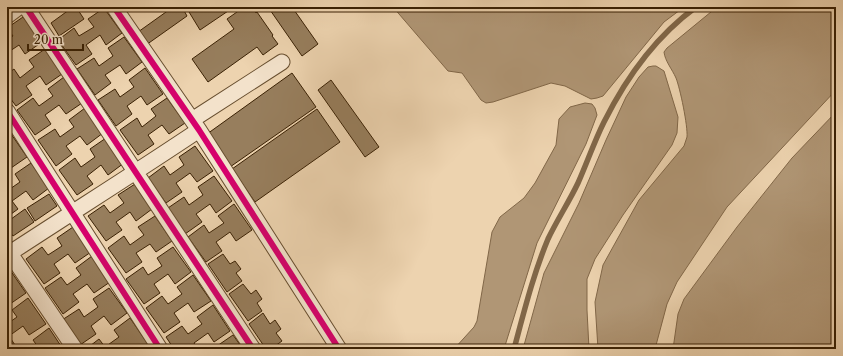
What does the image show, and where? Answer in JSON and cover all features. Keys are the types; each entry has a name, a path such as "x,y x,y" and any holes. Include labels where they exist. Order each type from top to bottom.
{"street":[{"path":"7,16 19,7"},
{"path":"26,7 253,349"},
{"path":"114,7 195,125 339,349"},
{"path":"75,349 8,253 135,173 195,125 282,62"},
{"path":"7,111 160,349"}],"shaded area":[{"path":"393,7 684,7 664,22 603,96 591,99 565,86 551,83 486,103 481,100 462,73 448,71"},
{"path":"717,7 836,7 836,90 727,207 677,282 667,304 655,349 598,349 595,302 603,265 639,200 684,146 687,137 680,90 664,52"},
{"path":"656,66 664,71 678,117 677,133 672,145 623,215 595,259 587,279 589,349 523,349 544,273 579,203 626,97 639,77 648,67"},
{"path":"585,103 592,104 597,115 586,144 537,243 504,349 454,349 474,327 477,321 492,232 500,217 524,198 535,183 556,145 559,119 570,107"},
{"path":"836,112 836,349 673,349 678,314 684,299 737,227 792,158"}],"building":[{"path":"73,7 76,7 84,19 59,36 51,23"},
{"path":"173,7 182,7 187,16 146,45 138,32"},
{"path":"186,7 234,7 200,30"},
{"path":"244,7 252,7 256,13 257,12 278,44 263,55 257,47 208,82 192,59 234,29 227,19"},
{"path":"268,7 292,7 318,44 302,56"},
{"path":"104,8 122,33 106,45 100,35 86,45 92,54 76,65 58,40 74,28 79,36 94,27 88,19"},
{"path":"23,17 42,42 25,54 19,45 7,53 7,40 13,36 7,28"},
{"path":"124,37 142,62 126,74 120,65 105,75 111,83 95,95 77,69 94,58 99,66 113,56 108,48"},
{"path":"45,49 62,74 46,85 40,76 26,86 32,95 16,106 7,94 7,74 14,69 20,78 34,67 29,60"},
{"path":"7,58 11,63 7,66"},
{"path":"145,68 163,94 147,105 141,96 127,106 132,114 116,126 98,100 115,89 120,97 134,87 129,80"},
{"path":"292,73 316,107 230,167 207,134"},
{"path":"64,77 82,103 66,114 59,105 45,115 51,124 35,135 17,110 33,98 39,106 53,96 48,89"},
{"path":"331,80 379,147 365,157 318,90"},
{"path":"167,98 185,123 169,134 162,125 148,135 154,144 138,155 120,130 137,118 142,127 156,116 151,109"},
{"path":"85,108 103,133 87,145 80,136 66,146 72,154 56,166 38,140 55,129 60,137 74,127 69,120"},
{"path":"317,109 340,142 255,202 232,169"},
{"path":"9,131 27,157 11,168 7,162 7,133"},
{"path":"106,138 124,163 108,175 101,165 87,176 93,184 77,195 59,170 75,158 81,167 95,157 90,149"},
{"path":"195,146 213,171 197,182 190,173 176,183 182,192 166,203 148,178 164,166 170,175 184,165 179,157"},
{"path":"31,163 49,188 33,200 26,191 12,201 18,209 7,217 7,191 20,182 15,174"},
{"path":"214,176 232,201 216,213 210,204 196,214 202,222 185,234 168,208 184,197 189,205 203,195 198,187"},
{"path":"135,184 152,209 136,221 130,212 116,222 122,230 106,241 88,216 104,205 110,213 124,203 118,195"},
{"path":"49,194 57,206 35,221 27,208"},
{"path":"234,204 252,230 236,241 230,232 216,242 222,251 206,262 188,237 204,225 209,233 224,223 218,216"},
{"path":"25,209 34,222 13,236 7,228 7,222"},
{"path":"155,216 172,241 156,252 150,244 136,253 142,262 126,273 108,248 124,236 130,245 144,235 138,227"},
{"path":"73,227 91,252 75,263 68,254 54,264 60,273 44,284 26,259 42,247 48,255 62,246 57,238"},
{"path":"173,247 191,272 175,284 168,274 154,284 160,293 144,304 126,279 143,267 148,275 162,266 157,258"},
{"path":"223,254 230,264 235,261 241,269 236,273 242,281 227,292 208,264"},
{"path":"92,256 110,282 94,293 87,284 73,294 79,302 63,314 45,288 61,277 67,285 81,275 76,268"},
{"path":"8,267 26,293 10,304 7,300"},
{"path":"193,275 211,301 194,312 188,303 174,313 180,322 164,333 146,308 162,296 168,304 182,294 177,287"},
{"path":"243,284 251,294 256,290 262,299 257,303 262,311 248,321 229,294"},
{"path":"109,288 127,313 111,325 104,316 91,326 96,334 80,345 62,320 79,309 84,317 98,307 93,299"},
{"path":"28,298 46,324 29,335 23,326 9,336 15,345 7,349 7,324 17,317 12,310"},
{"path":"213,305 230,331 214,342 208,333 194,343 198,349 174,349 166,337 182,326 188,334 202,324 197,317"},
{"path":"263,313 270,324 275,320 281,329 276,333 282,341 271,349 266,349 249,324"},
{"path":"130,318 148,344 141,349 127,349 126,346 122,349 86,349 99,339 105,347 119,337 114,330"},
{"path":"49,328 63,349 35,349 38,347 33,340"},
{"path":"233,335 243,349 219,349 217,346"}],"waterway":[{"path":"514,349 533,280 548,239 578,183 600,130 613,105 632,73 643,58 668,31 696,7"}],"cycle path":[{"path":"26,7 253,349"},
{"path":"114,7 199,130 339,349"},
{"path":"7,111 160,349"}]}
